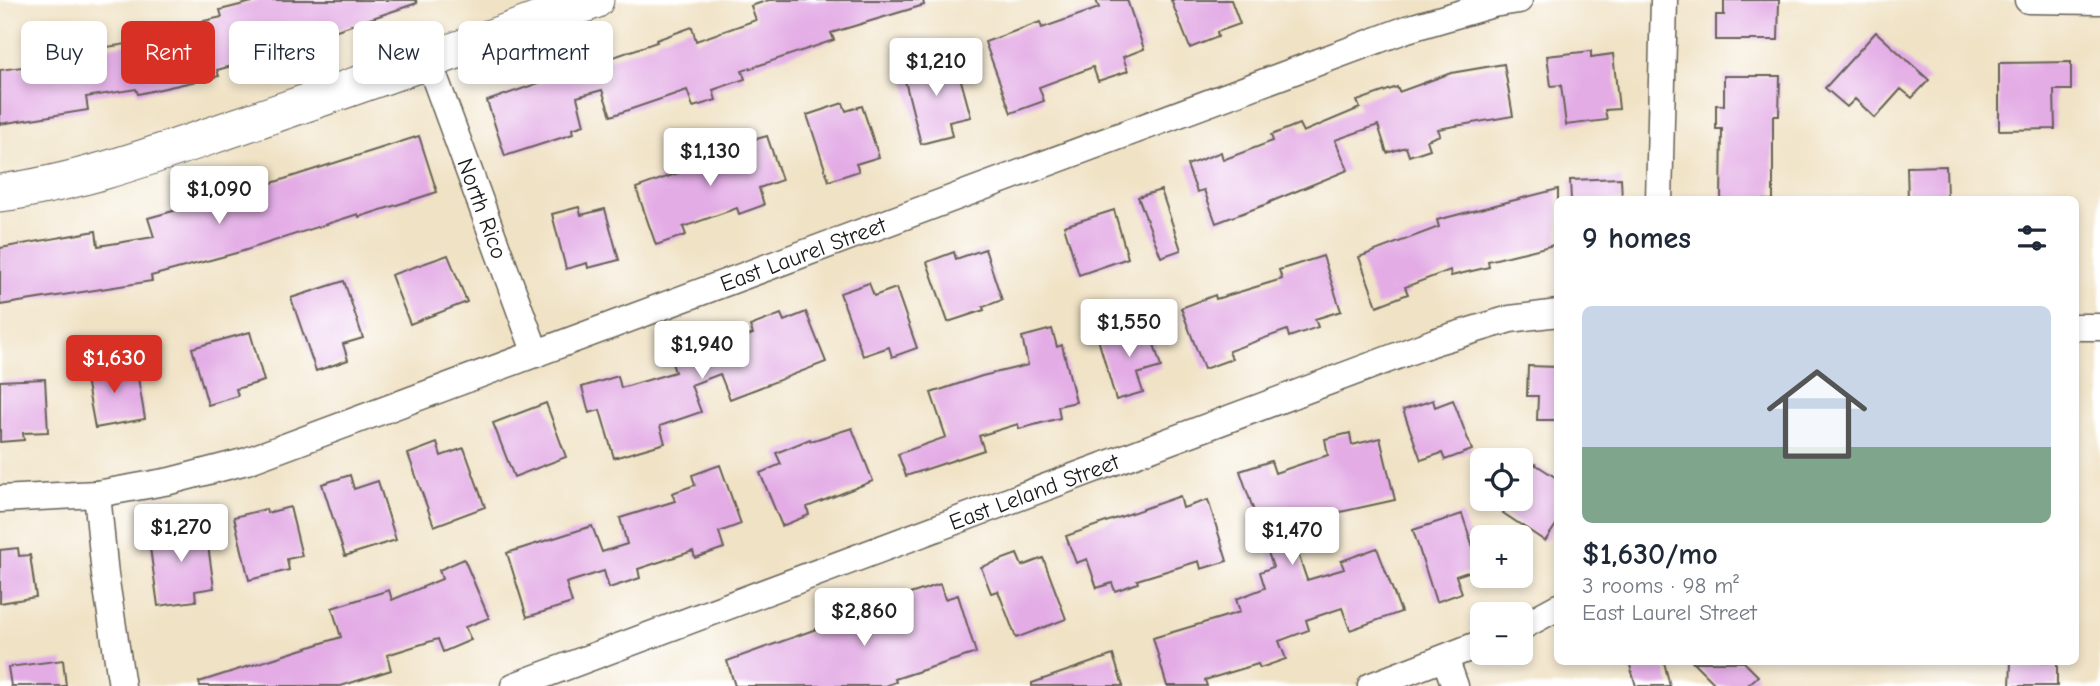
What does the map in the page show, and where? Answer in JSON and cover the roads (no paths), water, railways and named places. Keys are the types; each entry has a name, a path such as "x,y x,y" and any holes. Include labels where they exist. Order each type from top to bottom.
{"street":[{"path":"444,56 595,0"},
{"name":"East Laurel Street","path":"0,499 97,494 170,481 247,461 1408,29 1493,4 1518,0"},
{"path":"1659,196 1664,0"},
{"path":"2028,0 2100,1"},
{"path":"0,193 32,189 128,163 363,84"},
{"name":"North Rico","path":"437,84 536,354"},
{"name":"East Leland Street","path":"514,686 1437,341 1510,319 1554,314"},
{"path":"2079,327 2100,327"},
{"path":"97,494 105,575 122,686"},
{"path":"1533,621 1554,609"},
{"path":"1371,686 1470,648"},
{"path":"1445,658 1455,686"}]}
